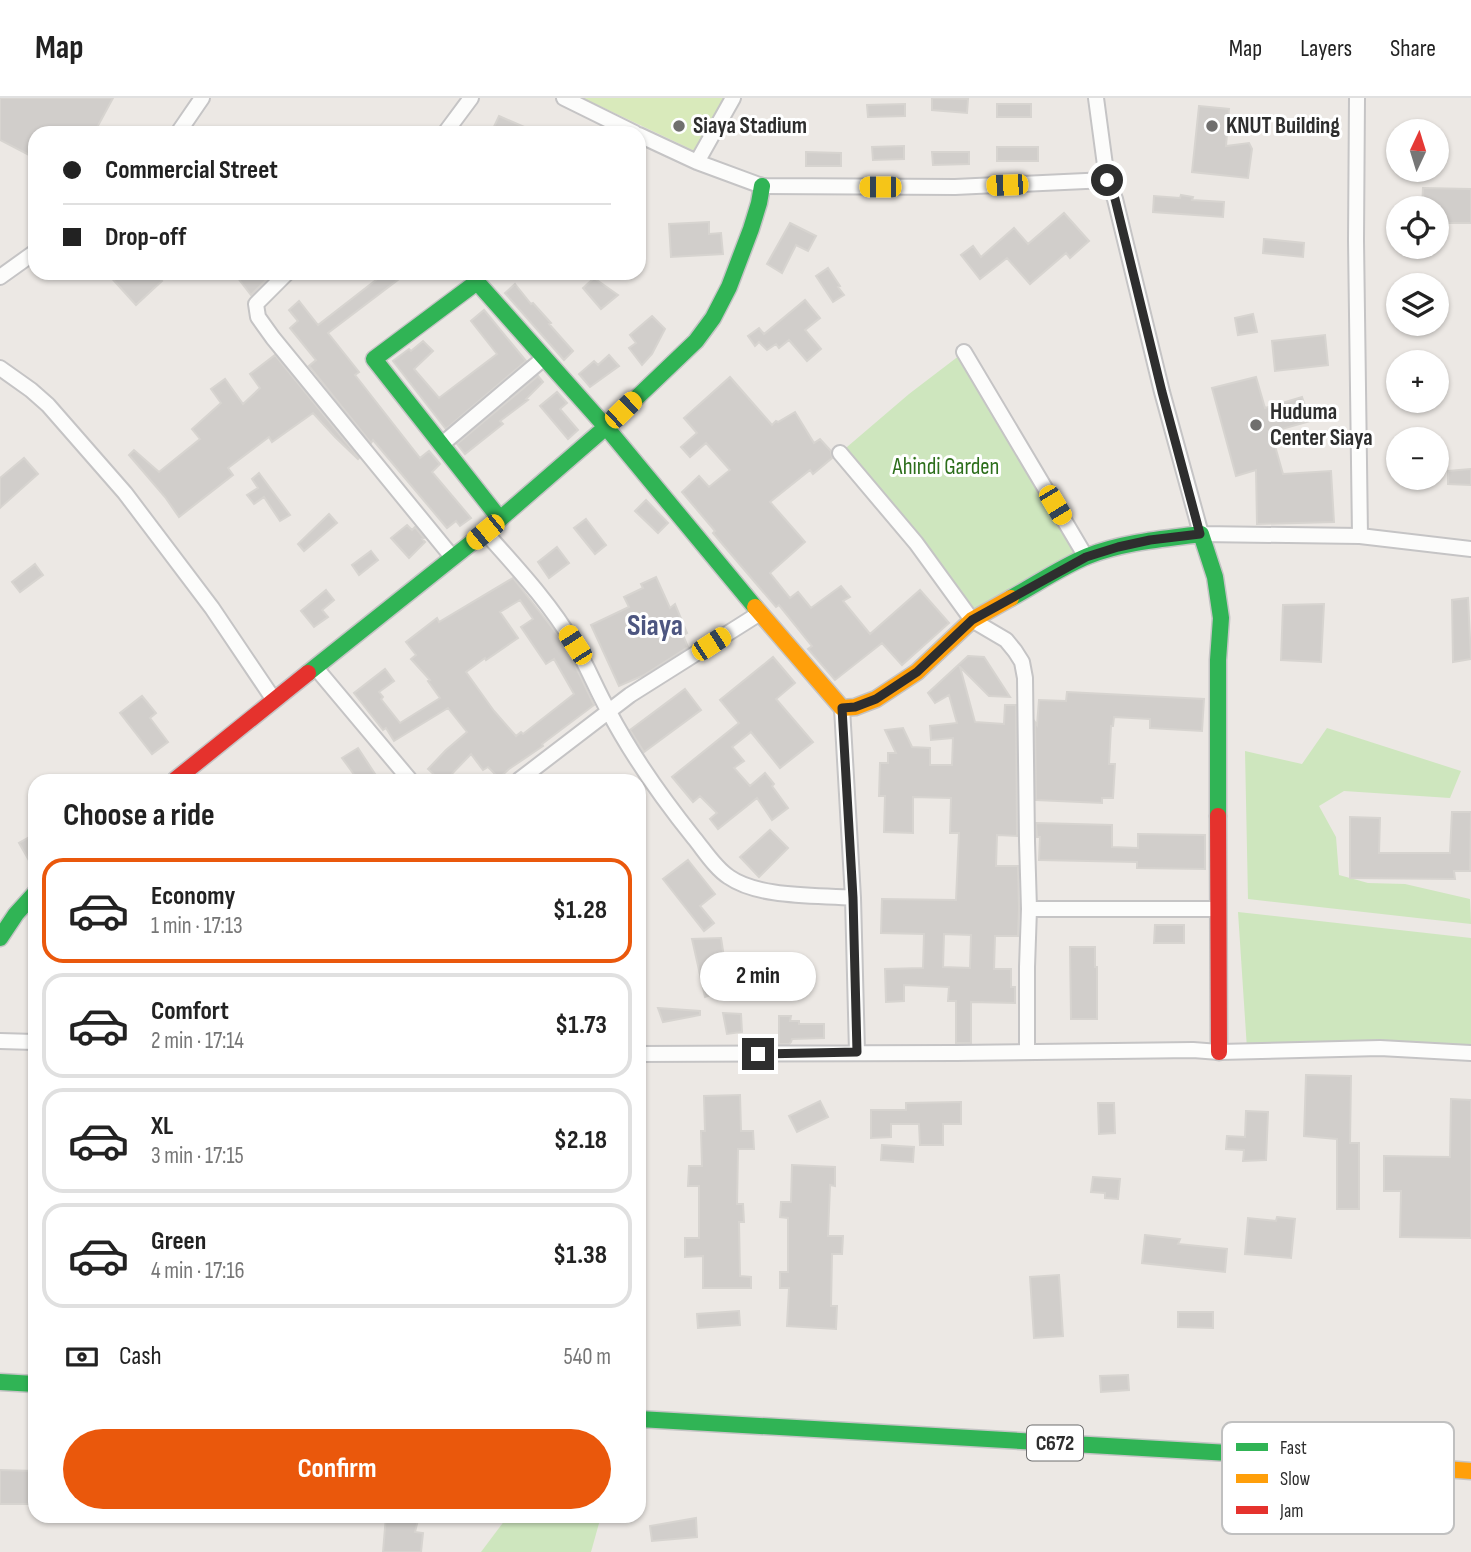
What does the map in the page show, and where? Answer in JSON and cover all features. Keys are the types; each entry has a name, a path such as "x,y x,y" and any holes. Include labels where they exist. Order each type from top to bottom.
{"street":[{"path":"183,126 202,98"},
{"path":"451,126 471,98"},
{"path":"565,98 621,126"},
{"path":"697,162 733,98"},
{"path":"1096,98 1107,180 1115,199 1200,534 1215,577 1221,618 1218,660 1219,1052"},
{"path":"1357,98 1360,536"},
{"path":"646,138 697,162 762,186 955,187 1107,180"},
{"path":"182,774 485,532 606,427 696,341 713,318 729,287 759,203 762,186"},
{"path":"0,277 28,257"},
{"path":"280,280 256,304 258,317 453,558"},
{"path":"500,519 374,359 477,282 606,427 842,708 853,898 857,1052"},
{"path":"964,352 1086,557"},
{"path":"441,445 544,358"},
{"path":"0,368 48,405 125,493 212,608 274,700"},
{"path":"840,453 916,543 972,620 1006,640 1022,662 1025,678 1029,908 1027,1052"},
{"path":"485,532 528,579 554,613 575,645 608,712 645,774"},
{"path":"842,708 855,707 876,699 917,672 972,620 1086,557 1118,547 1200,534 1360,536 1471,549"},
{"path":"527,774 658,677 760,613"},
{"path":"316,668 405,774"},
{"path":"646,775 728,877 750,887 778,893 853,898"},
{"path":"0,938 5,927 28,900"},
{"path":"1029,908 1218,909"},
{"path":"0,1041 28,1042"},
{"path":"646,1054 1219,1052 1380,1048 1471,1053"},
{"path":"0,1382 28,1384"},
{"name":"C672","path":"646,1419 1222,1453"}],"green space":[{"name":"Siaya Stadium","path":"583,98 731,98 701,154"},
{"name":"Ahindi Garden","path":"964,352 1081,549 972,620 840,453 909,394"},
{"path":"1327,728 1461,771 1450,798 1344,791 1319,806 1336,837 1339,875 1368,883 1405,884 1470,899 1471,924 1248,899 1245,751 1302,764"},
{"path":"1238,912 1471,938 1471,1046 1247,1049"},
{"path":"503,1523 599,1523 591,1552 481,1552"}],"building":[{"path":"0,98 113,98 98,126 28,126 28,154 0,140"},
{"path":"932,98 968,99 967,113 932,110"},
{"path":"905,104 905,116 868,117 867,105"},
{"path":"997,104 1031,104 1031,117 997,117"},
{"name":"KNUT Building","path":"1199,106 1229,109 1226,146 1249,143 1252,149 1248,178 1192,172"},
{"path":"499,116 522,126 494,126"},
{"path":"904,146 904,159 873,160 872,147"},
{"path":"997,147 1038,147 1038,161 997,161"},
{"path":"806,152 841,153 841,166 806,166"},
{"path":"932,152 969,152 969,164 933,165"},
{"path":"1423,188 1471,189 1471,223 1449,223 1449,196 1423,196"},
{"path":"1181,195 1193,197 1192,200 1224,202 1223,217 1153,212 1154,196 1180,198"},
{"path":"1064,213 1089,241 1070,258 1066,253 1030,284 1007,258 980,279 961,255 973,246 981,257 1014,228 1028,244"},
{"path":"709,222 709,234 721,233 723,254 671,257 669,224"},
{"path":"790,223 816,236 808,251 796,245 782,273 767,264"},
{"path":"1264,239 1304,243 1303,257 1263,253"},
{"path":"828,268 844,295 833,302 816,276"},
{"path":"113,280 161,280 162,281 136,305"},
{"path":"239,280 266,280 251,295"},
{"path":"376,280 398,280 328,333 359,372 355,375 420,458 429,451 440,464 432,472 471,518 460,526 456,521 447,528 373,440 371,443 309,366 316,360 290,328 298,321 289,310 299,301 318,325"},
{"path":"592,280 597,280 618,295 601,309 583,288"},
{"path":"515,284 573,351 564,360 505,293"},
{"path":"805,300 820,318 805,330 821,349 807,361 789,340 779,348 776,344 767,350 759,342 755,346 748,336 759,328 764,334"},
{"path":"484,310 526,361 446,429 393,361 423,341 433,351 414,369 439,398 497,354 471,321"},
{"path":"1253,314 1257,332 1238,335 1235,318"},
{"path":"652,316 665,329 652,354 642,365 629,348 636,343 630,335"},
{"path":"1325,335 1328,365 1275,371 1272,341"},
{"path":"275,355 359,458 313,413 272,442 269,437 228,468 233,475 179,517 129,455 134,450 159,472 200,439 192,429 221,403 211,389 225,379 243,404 260,388 250,374"},
{"path":"609,355 619,366 590,387 579,374 594,361 598,365"},
{"path":"538,376 543,382 526,399 528,400 500,421 503,424 465,454 457,444"},
{"path":"730,377 772,425 795,412 814,443 820,439 831,451 832,458 813,474 810,470 770,502 805,542 770,573 790,598 798,592 811,608 841,586 850,597 843,601 870,634 920,590 949,623 902,665 882,643 835,680 808,649 812,646 779,605 776,607 682,492 699,476 709,487 730,470 706,443 690,457 681,447 697,433 684,418"},
{"path":"1256,377 1265,408 1302,397 1310,421 1271,432 1283,474 1331,471 1334,522 1257,524 1256,470 1236,476 1212,388"},
{"path":"557,392 567,403 560,409 578,430 568,439 540,406"},
{"path":"24,458 38,474 0,508 0,478"},
{"path":"1471,469 1471,485 1449,484 1449,471"},
{"path":"259,473 290,515 280,521 264,497 254,504 247,495 258,488 252,479"},
{"path":"646,500 668,523 658,533 635,511"},
{"path":"329,514 337,523 304,551 298,544"},
{"path":"586,519 606,545 595,554 574,528"},
{"path":"407,525 412,530 415,527 425,542 409,558 391,538"},
{"path":"557,547 569,563 549,578 538,562"},
{"path":"371,551 378,560 359,575 352,565"},
{"path":"35,564 43,575 20,592 12,582"},
{"path":"656,577 670,608 675,604 687,633 683,635 688,647 644,675 619,686 591,625 629,607 624,597 643,588 641,584"},
{"path":"513,578 557,634 594,705 503,774 495,774 488,767 483,770 471,754 452,774 433,774 428,769 467,732 448,708 394,741 386,728 383,730 354,693 385,669 394,681 379,692 383,697 381,699 400,723 440,698 428,681 430,680 411,659 416,655 406,642 437,618 439,622","holes":["520,600 533,619 521,627 546,664 554,659 574,694 523,734 521,732 516,736 466,672 518,638 500,612"]},
{"path":"326,590 334,600 322,610 328,617 314,627 301,611"},
{"path":"1468,598 1471,659 1453,662 1452,600"},
{"path":"1324,604 1321,662 1281,660 1283,605"},
{"path":"968,656 984,657 1010,697 989,696 960,667 975,722 1004,724 1005,705 1016,705 1017,836 997,835 996,866 1018,866 1018,936 995,936 994,969 1011,969 1011,987 1015,987 1015,1003 971,1002 971,1043 956,1043 956,1001 948,1001 949,987 904,985 904,1001 886,1002 885,969 923,968 924,934 881,933 882,899 956,900 959,833 950,833 951,798 913,797 913,833 884,832 885,796 879,796 880,763 888,763 888,753 896,753 885,730 903,728 912,747 930,748 930,765 952,765 953,738 931,740 930,726 957,723 949,695 935,703 928,693","holes":["944,934 971,935 970,968 943,967"]},
{"path":"773,657 795,683 776,699 813,742 780,768 751,732 732,747 744,761 734,768 750,786 765,773 788,808 772,820 757,798 718,829 710,819 717,813 700,796 693,802 672,777 739,723 720,700"},
{"path":"685,689 701,710 644,752 630,730"},
{"path":"1067,692 1204,699 1202,731 1150,728 1150,719 1114,717 1109,764 1115,764 1113,798 1102,798 1102,803 1036,800 1035,722 1037,725 1039,700 1066,701"},
{"path":"142,696 156,713 150,718 168,742 152,754 120,713"},
{"path":"358,748 375,774 354,774 342,758"},
{"path":"1452,812 1471,812 1470,871 1454,871 1455,879 1350,878 1350,817 1380,818 1379,853 1450,853"},
{"path":"1036,823 1112,825 1112,847 1138,848 1138,834 1205,835 1205,869 1137,868 1137,862 1039,860 1040,837 1037,837"},
{"path":"770,830 788,848 759,877 740,857"},
{"path":"28,838 28,859 19,843"},
{"path":"688,860 715,894 700,906 714,923 704,931 663,879"},
{"path":"1155,925 1184,925 1184,943 1154,943"},
{"path":"721,938 729,989 705,997 692,939"},
{"path":"1070,947 1095,947 1097,1019 1071,1019"},
{"path":"658,1008 700,1011 700,1015 663,1022"},
{"path":"723,1013 741,1014 742,1032 727,1034"},
{"path":"779,1016 791,1016 790,1021 799,1021 799,1024 824,1024 824,1038 792,1039 789,1044 779,1044"},
{"path":"1306,1075 1351,1076 1350,1143 1359,1143 1359,1209 1337,1209 1337,1139 1304,1136"},
{"path":"740,1095 741,1131 753,1131 754,1149 738,1149 737,1204 743,1204 744,1222 739,1222 740,1276 751,1277 751,1288 703,1288 703,1256 685,1257 685,1238 699,1238 699,1186 688,1186 689,1166 702,1166 704,1096"},
{"path":"1451,1099 1471,1100 1471,1238 1400,1237 1401,1191 1384,1191 1384,1156 1450,1157"},
{"path":"820,1101 828,1117 797,1132 789,1116"},
{"path":"961,1102 961,1124 943,1124 943,1145 920,1145 919,1124 891,1124 891,1137 871,1138 871,1110 906,1110 906,1103"},
{"path":"1098,1103 1114,1103 1115,1133 1099,1134"},
{"path":"1246,1111 1268,1112 1266,1160 1243,1161 1244,1150 1226,1149 1227,1136 1245,1137"},
{"path":"882,1145 914,1147 913,1162 881,1160"},
{"path":"792,1165 835,1167 835,1186 830,1185 828,1236 843,1236 842,1254 832,1254 831,1306 837,1306 836,1329 787,1326 789,1288 780,1288 780,1272 788,1272 788,1218 780,1217 781,1202 791,1202"},
{"path":"1093,1177 1120,1179 1118,1199 1105,1198 1105,1193 1091,1192"},
{"path":"1277,1217 1295,1219 1291,1258 1245,1254 1248,1218 1276,1221"},
{"path":"1145,1235 1180,1239 1178,1244 1227,1249 1225,1272 1142,1263"},
{"path":"1059,1275 1063,1336 1034,1338 1030,1277"},
{"path":"739,1311 740,1325 698,1328 697,1314"},
{"path":"1178,1312 1213,1312 1213,1328 1178,1327"},
{"path":"1128,1375 1129,1390 1101,1392 1100,1376"},
{"path":"0,1470 28,1471 28,1504 0,1504"},
{"path":"696,1518 697,1537 652,1541 650,1526"},
{"path":"385,1523 417,1523 415,1532 423,1533 421,1552 383,1552"}],"traffic: fast":[{"path":"308,673 485,532 606,427 696,341 713,318 729,287 751,229 762,186"},
{"path":"500,519 374,359 477,282 606,427 755,607"},
{"path":"1011,598 1069,565 1102,551 1201,534 1215,577 1221,618 1218,660 1218,816"},
{"path":"0,938 28,901"},
{"path":"0,1382 28,1384"},
{"path":"646,1419 1222,1453"}],"traffic: slow":[{"path":"755,607 842,708 855,707 876,699 917,672 972,620 1011,598"},
{"path":"1454,1470 1471,1471"}],"traffic: jam":[{"path":"182,774 308,673"},
{"path":"1218,816 1219,1052"}],"place":[{"name":"Siaya Stadium","path":"679,126"},
{"name":"KNUT Building","path":"1212,126"},
{"name":"Huduma Center Siaya","path":"1256,425"}],"district":[{"name":"Siaya","path":"655,626"}],"route":[{"path":"758,1054 857,1052 853,898 842,708 855,707 876,699 917,672 972,620 1086,557 1150,540 1200,534 1115,199 1107,180"}]}
